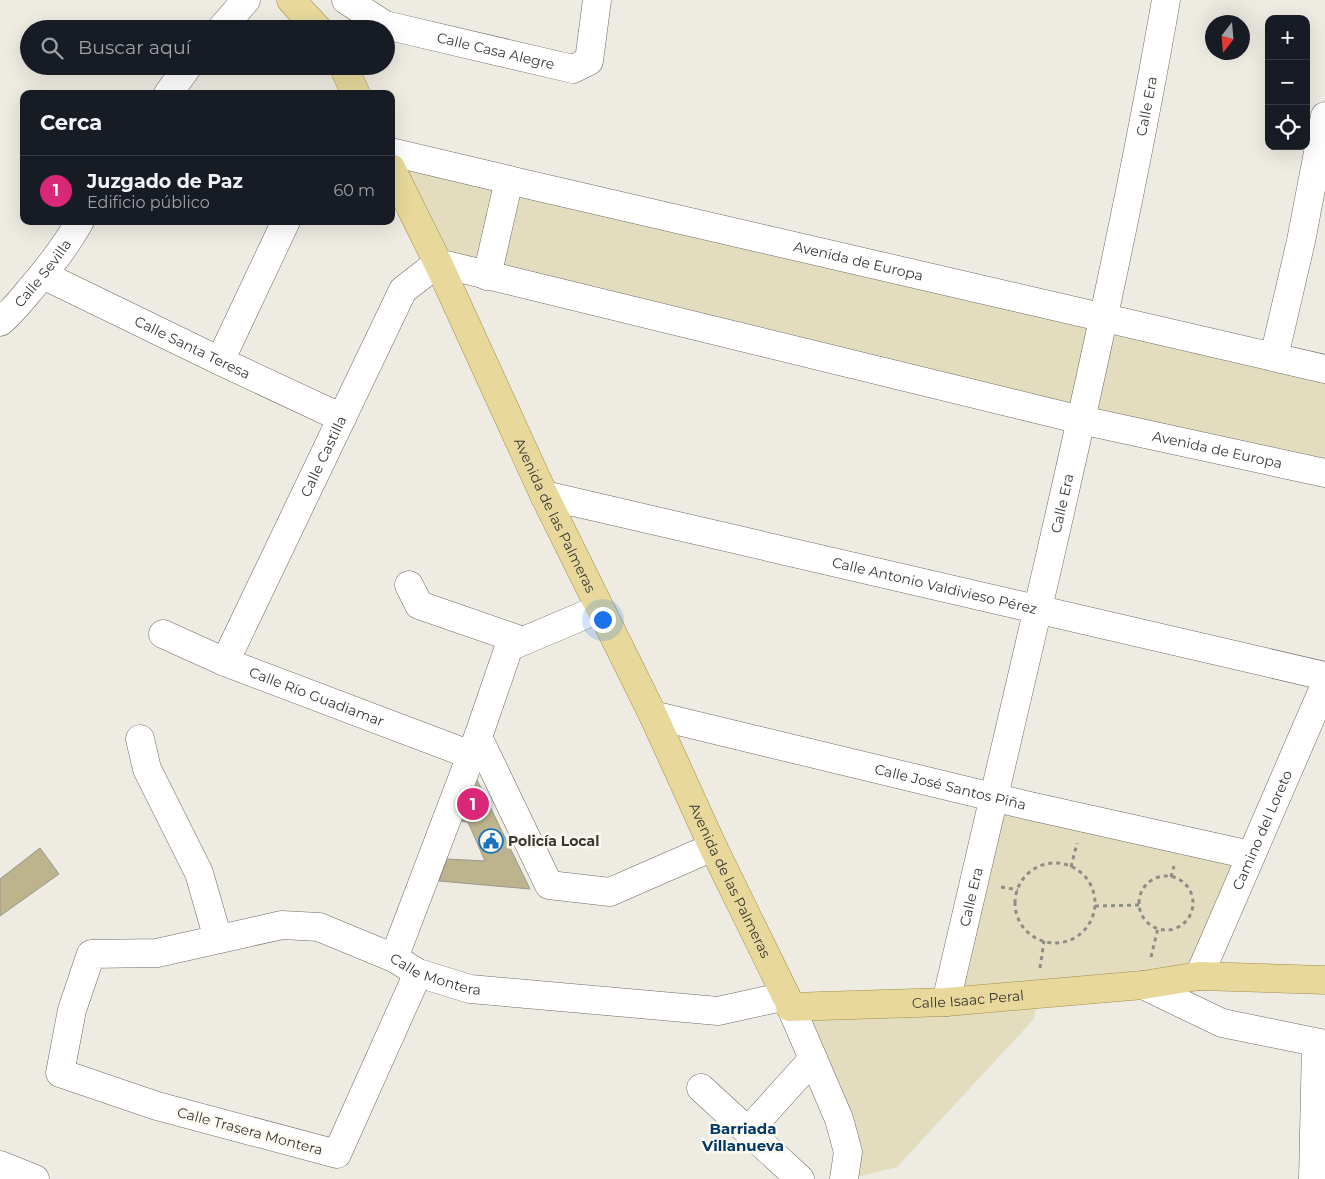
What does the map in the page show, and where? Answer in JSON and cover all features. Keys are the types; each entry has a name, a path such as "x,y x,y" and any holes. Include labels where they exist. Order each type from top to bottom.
{"main road":[{"path":"291,0 310,20"},
{"path":"347,75 354,90"},
{"name":"Avenida de las Palmeras","path":"395,176 438,264 544,495 653,715 713,847 788,1001"},
{"name":"Calle Isaac Peral","path":"788,1001 946,1002 1143,985 1199,976 1325,980"}],"street":[{"path":"229,20 246,0"},
{"name":"Calle Casa Alegre","path":"346,0 377,20"},
{"name":"Calle Casa Alegre","path":"395,27 574,69 589,61 597,0"},
{"name":"Calle Era","path":"946,1002 995,798 1104,317 1166,0"},
{"path":"171,90 182,75"},
{"path":"1274,357 1301,241 1325,116"},
{"name":"Avenida de Europa","path":"395,153 1325,369"},
{"path":"487,276 509,180"},
{"name":"Calle Sevilla","path":"0,322 43,275 78,225"},
{"path":"220,361 284,225"},
{"name":"Avenida de Europa","path":"438,264 1081,420 1325,472"},
{"name":"Calle Castilla","path":"225,662 403,290 438,264"},
{"name":"Calle Santa Teresa","path":"43,275 342,418"},
{"name":"Calle Antonio Valdivieso Pérez","path":"544,495 1325,676"},
{"path":"409,586 419,605 523,641"},
{"path":"394,958 475,746 509,647 599,609"},
{"name":"Calle Río Guadiamar","path":"164,634 225,662 475,746"},
{"name":"Camino del Loreto","path":"1199,976 1325,685"},
{"name":"Calle José Santos Piña","path":"653,715 995,798 1250,855"},
{"path":"140,738 147,769 200,873 218,939"},
{"path":"475,746 549,885 610,892 713,847"},
{"name":"Calle Montera","path":"60,1074 72,1010 91,954 157,953 282,925 319,928 394,958 418,973 470,989 718,1011 788,1001"},
{"name":"Calle Trasera Montera","path":"60,1074 157,1106 336,1154 418,973"},
{"path":"1143,985 1222,1022 1320,1043 1313,1179"},
{"path":"788,1001 839,1120 848,1152 844,1179"},
{"path":"748,1131 813,1060"},
{"path":"701,1088 800,1179"},
{"path":"0,1165 35,1179"}],"path":[{"path":"1054,863 1067,865 1079,871 1088,880 1094,892 1095,906 1092,919 1085,930 1074,939 1062,943 1049,943 1036,939 1026,931 1018,920 1015,907 1016,894 1021,882 1029,872 1041,866 1054,863"},
{"path":"1168,876 1184,883 1193,897 1191,914 1186,922 1171,930 1162,930 1146,921 1140,905 1144,888 1151,881 1168,876"},
{"path":"1095,906 1140,905"}],"shaded area":[{"path":"395,153 1325,369 1325,473 438,263 395,161"},
{"path":"995,798 1250,855 1199,976 1038,994 1034,1019 897,1167 849,1179 790,1007 946,1002"}],"building":[{"name":"Policía Local","path":"476,778 530,889 439,881 447,859 485,861 468,822 460,821"},
{"path":"40,848 59,874 0,916 0,879"}],"place":[{"name":"Juzgado de Paz","path":"473,804"},
{"name":"Policía Local","path":"491,841"}],"district":[{"name":"Barriada Villanueva","path":"743,1138"}]}
